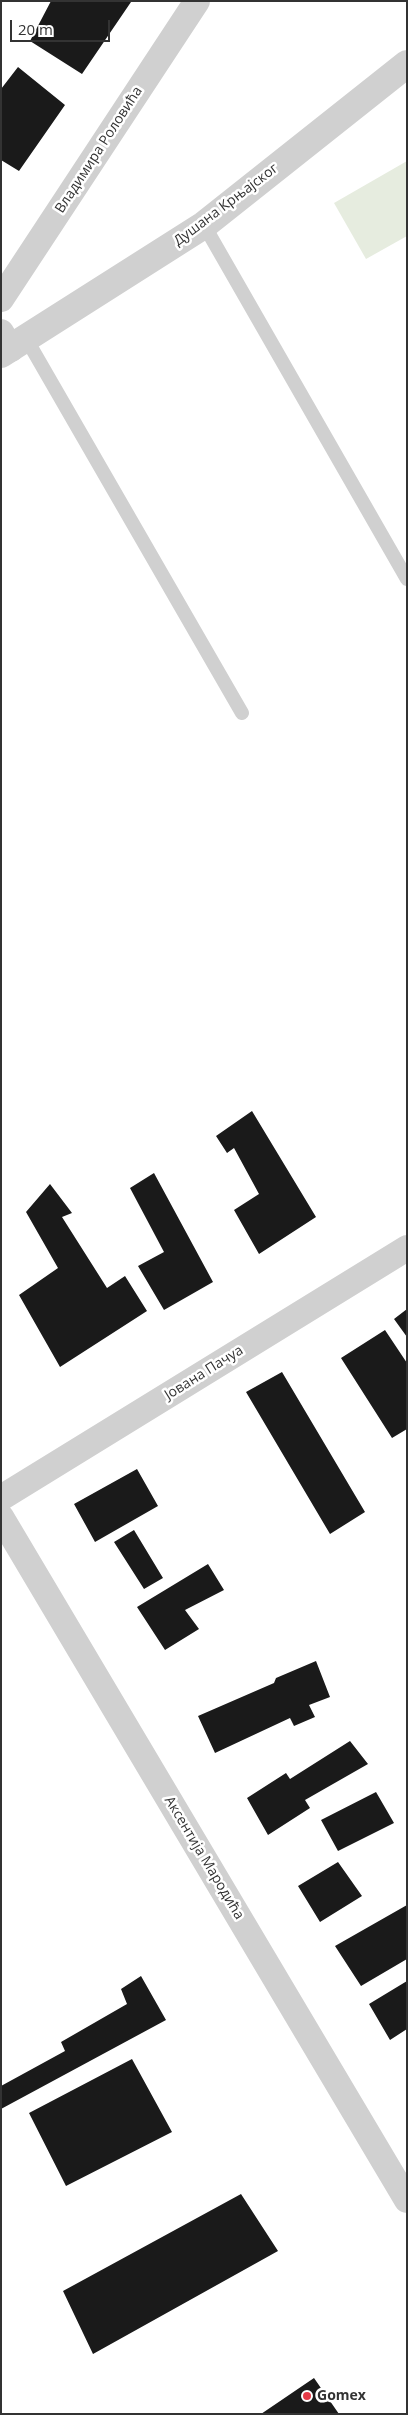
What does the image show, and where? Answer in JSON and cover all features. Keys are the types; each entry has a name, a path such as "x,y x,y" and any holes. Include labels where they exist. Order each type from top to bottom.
{"street":[{"name":"Владимира Роловића","path":"1,300 197,1"},
{"name":"Душана Крњајског","path":"10,344 204,225 407,64"},
{"name":"Јована Пачуа","path":"1,1498 407,1248"},
{"name":"Аксентија Мародића","path":"1,1517 407,2200"}],"lane":[{"path":"204,225 407,579"},
{"path":"10,344 242,713"}],"shaded area":[{"path":"407,161 407,236 366,259 334,203"}],"building":[{"path":"51,1 131,2 82,74 30,41"},
{"path":"18,67 65,105 19,171 1,160 1,89"},
{"path":"252,1111 316,1217 259,1254 234,1210 259,1194 234,1148 227,1153 216,1136"},
{"path":"154,1173 213,1282 164,1310 138,1266 164,1252 130,1188"},
{"path":"50,1184 72,1213 62,1217 107,1288 125,1276 147,1311 60,1367 19,1295 58,1268 26,1212"},
{"path":"407,1309 407,1337 394,1319"},
{"path":"385,1330 407,1363 407,1429 392,1438 341,1358"},
{"path":"282,1372 365,1512 330,1534 246,1392"},
{"path":"137,1469 158,1506 95,1542 74,1504"},
{"path":"134,1530 163,1578 144,1589 114,1542"},
{"path":"208,1564 224,1590 185,1610 199,1629 165,1650 137,1607"},
{"path":"316,1661 330,1697 309,1705 315,1717 294,1726 290,1718 215,1753 198,1716 274,1683 276,1678"},
{"path":"350,1741 368,1764 305,1800 310,1808 268,1835 247,1798 286,1773 290,1779"},
{"path":"376,1792 394,1823 338,1851 321,1820"},
{"path":"338,1862 362,1896 320,1922 298,1886"},
{"path":"407,1905 407,1959 361,1986 335,1946"},
{"path":"141,1976 166,2020 1,2109 1,2086 65,2051 61,2042 127,2004 121,1989"},
{"path":"407,1981 407,2029 390,2040 369,2004"},
{"path":"132,2059 172,2132 66,2186 29,2113"},
{"path":"241,2194 278,2251 93,2354 63,2291"},
{"name":"Gomex","path":"314,2378 339,2414 261,2414"}],"place":[{"name":"Gomex","path":"307,2396"}]}
